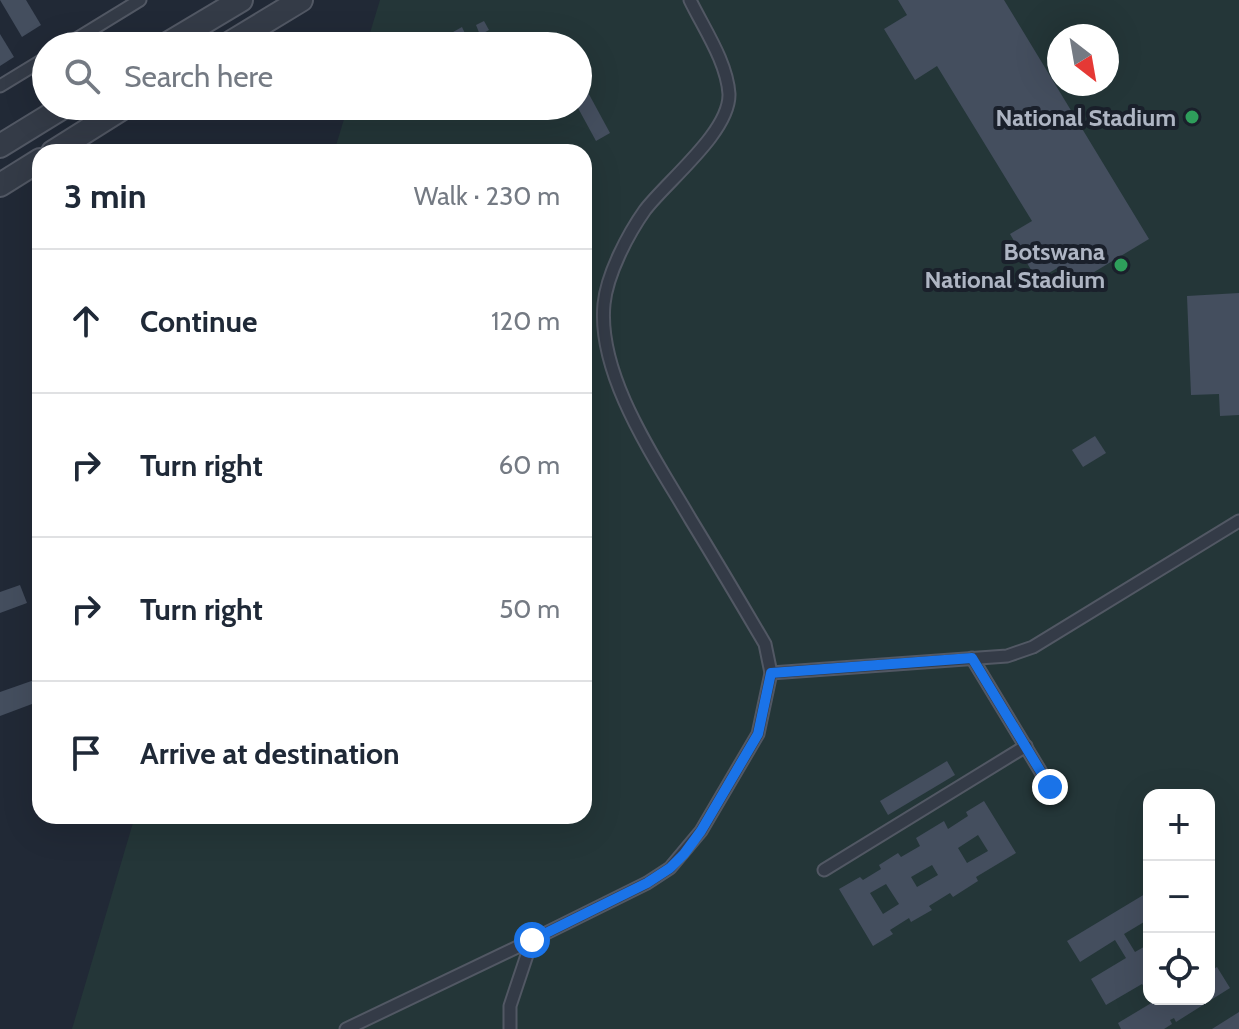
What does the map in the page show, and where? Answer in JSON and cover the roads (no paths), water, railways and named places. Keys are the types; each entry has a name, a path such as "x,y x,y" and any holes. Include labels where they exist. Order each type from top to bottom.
{"street":[{"path":"187,32 241,0"},
{"path":"248,32 301,0"},
{"path":"0,146 42,120"},
{"path":"63,144 92,120"},
{"path":"0,185 32,165"}],"lane":[{"path":"88,32 140,0"},
{"path":"346,1029 647,883 670,868 701,831 758,734 771,673 765,644 646,445 624,400 608,352 604,303 617,258 645,211 714,131 727,111 729,95 724,71 690,0"},
{"path":"0,86 32,67"},
{"path":"771,673 1007,656 1033,647 1239,521"},
{"path":"972,658 1050,787"},
{"path":"824,870 1026,746"},
{"path":"510,1029 510,1006 532,940"}],"place":[{"name":"National Stadium","path":"1192,117"},
{"name":"Botswana National Stadium","path":"1121,265"}]}
